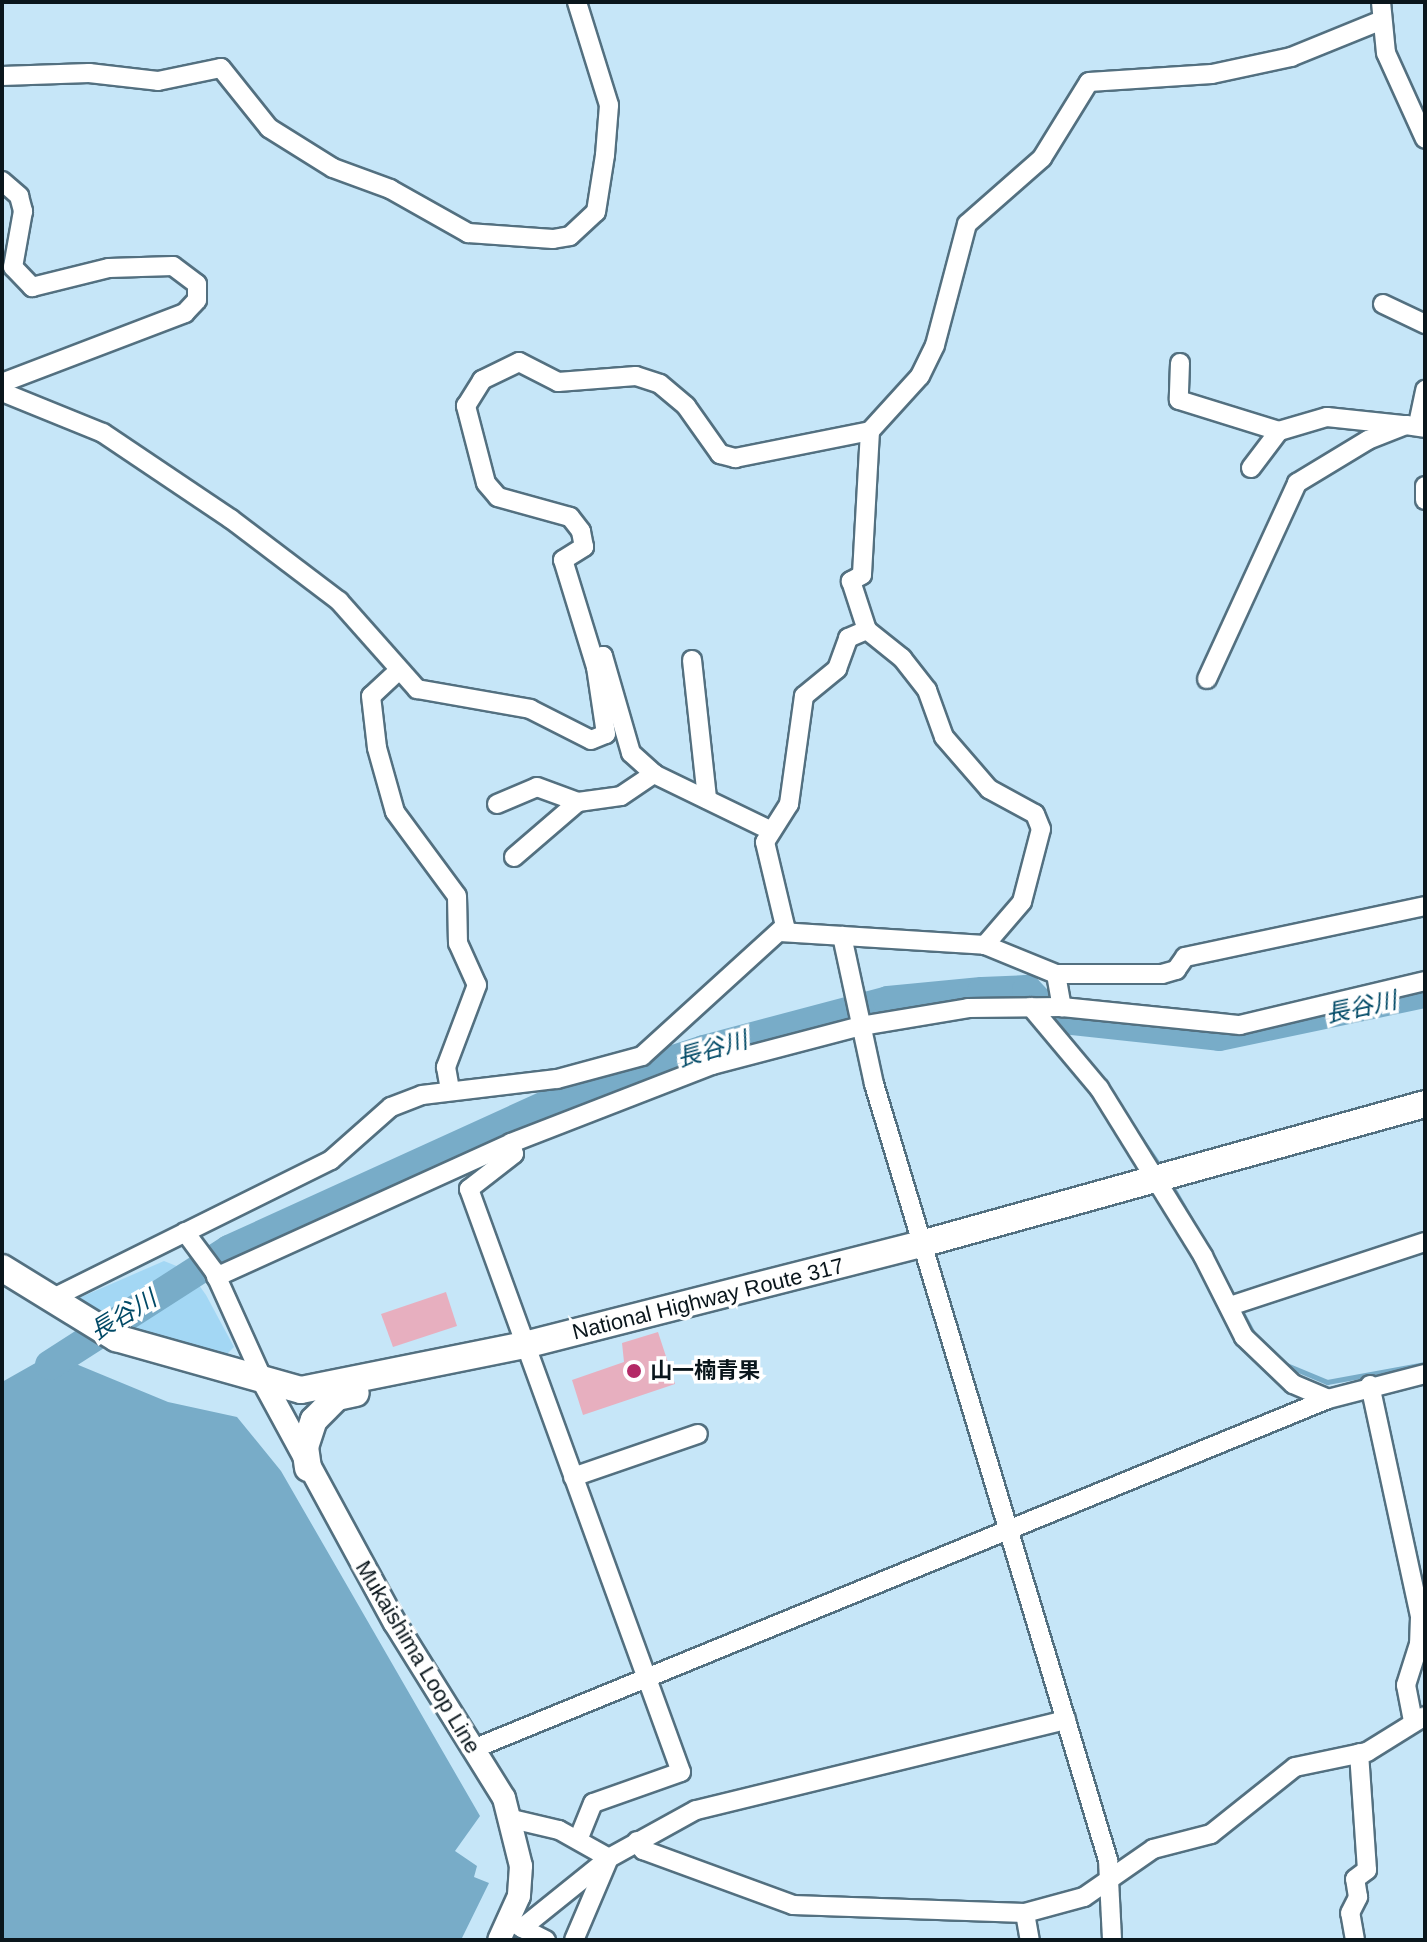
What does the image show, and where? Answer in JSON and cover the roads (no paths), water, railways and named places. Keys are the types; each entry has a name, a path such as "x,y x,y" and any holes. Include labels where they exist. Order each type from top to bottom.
{"highway":[{"name":"National Highway Route 317","path":"2,1268 53,1304 116,1338 265,1384 301,1390 353,1384 525,1345 921,1244 1425,1104"},
{"path":"308,1468 308,1432 322,1407 337,1397 440,1374 525,1345"}],"main road":[{"name":"Mukaishima Loop Line","path":"265,1384 308,1468 512,1819 521,1866 511,1930"}],"street":[{"path":"2,76 89,73 158,81 221,68 269,128 333,168 390,189 468,233 553,239 570,236 596,212 605,155 609,105 577,2"},
{"path":"2,392 103,433 231,519 339,601 397,672 430,694 530,709 591,740 606,734 596,667 563,560 584,547 581,531 570,517 498,497 486,483 466,406 482,380 519,362 558,382 636,376 660,384 686,406 720,454 735,458 870,431 920,376 935,345 967,224 1051,148 1089,82 1225,72 1291,57 1382,11 1386,53 1425,139"},
{"path":"2,181 19,196 23,211 13,267 32,287 109,268 173,266 197,284 197,300 185,313 2,383"},
{"path":"1383,304 1425,324"},
{"path":"1180,363 1179,400 1279,431 1327,417 1416,426"},
{"path":"1416,426 1425,390"},
{"path":"1207,679 1297,483 1335,457 1416,426"},
{"path":"870,431 862,575 851,581 867,630 902,658 927,690 953,748 989,789 1035,814 1041,829 1022,902 985,945"},
{"path":"1251,468 1279,431"},
{"path":"1425,486 1425,500"},
{"path":"53,1304 331,1160 391,1107 450,1090 557,1079 642,1056 785,926 765,842 768,829 789,804 804,696 837,669 848,638 867,630"},
{"path":"596,667 603,656 631,753 654,774 768,829"},
{"path":"692,660 707,799"},
{"path":"397,672 371,696 377,748 395,812 457,896 458,943 477,985 446,1067 450,1090"},
{"path":"497,804 537,787 578,802 621,796 654,774"},
{"path":"514,857 578,802"},
{"path":"780,932 985,945 1056,974 1162,974 1176,970 1185,957 1425,906"},
{"path":"842,936 849,977 921,1244 1066,1720 1108,1880 1112,1940"},
{"path":"1056,974 1062,1007"},
{"path":"215,1274 511,1143 712,1065 861,1022 968,1008 1062,1007 1240,1025 1425,981"},
{"path":"1031,1007 1079,1058 1155,1179 1230,1306 1244,1337 1293,1384 1328,1399"},
{"path":"511,1143 514,1154 469,1189 681,1772 593,1803 579,1838"},
{"path":"187,1235 215,1274 265,1384"},
{"path":"1230,1306 1425,1242"},
{"path":"473,1749 646,1674 1328,1399 1370,1385 1425,1374"},
{"path":"637,1841 643,1850 793,1905 1025,1913 1084,1897 1153,1849 1211,1834 1295,1767 1359,1753 1419,1718 1406,1685 1419,1644 1420,1617 1370,1385"},
{"path":"573,1477 698,1434"},
{"path":"511,1930 609,1858 696,1810 765,1789 873,1770 1066,1720"},
{"path":"1355,1940 1350,1913 1358,1897 1355,1879 1367,1870 1359,1753"},
{"path":"512,1819 524,1817 579,1838 609,1858"},
{"path":"574,1940 609,1858"},
{"path":"1025,1913 1030,1940"},
{"path":"511,1930 546,1940"}],"waterway":[{"name":"長谷川","path":"50,1365 229,1250 574,1093 704,1050 888,1001 982,992 1027,990 1054,1018 1219,1036 1425,993"},
{"path":"1054,1018 1073,1044"},
{"path":"1137,1133 1161,1168"},
{"path":"1170,1183 1193,1223"},
{"path":"1240,1309 1256,1339"},
{"path":"1284,1364 1327,1382 1425,1364"}],"place":[{"name":"山一楠青果","path":"634,1371"}]}
